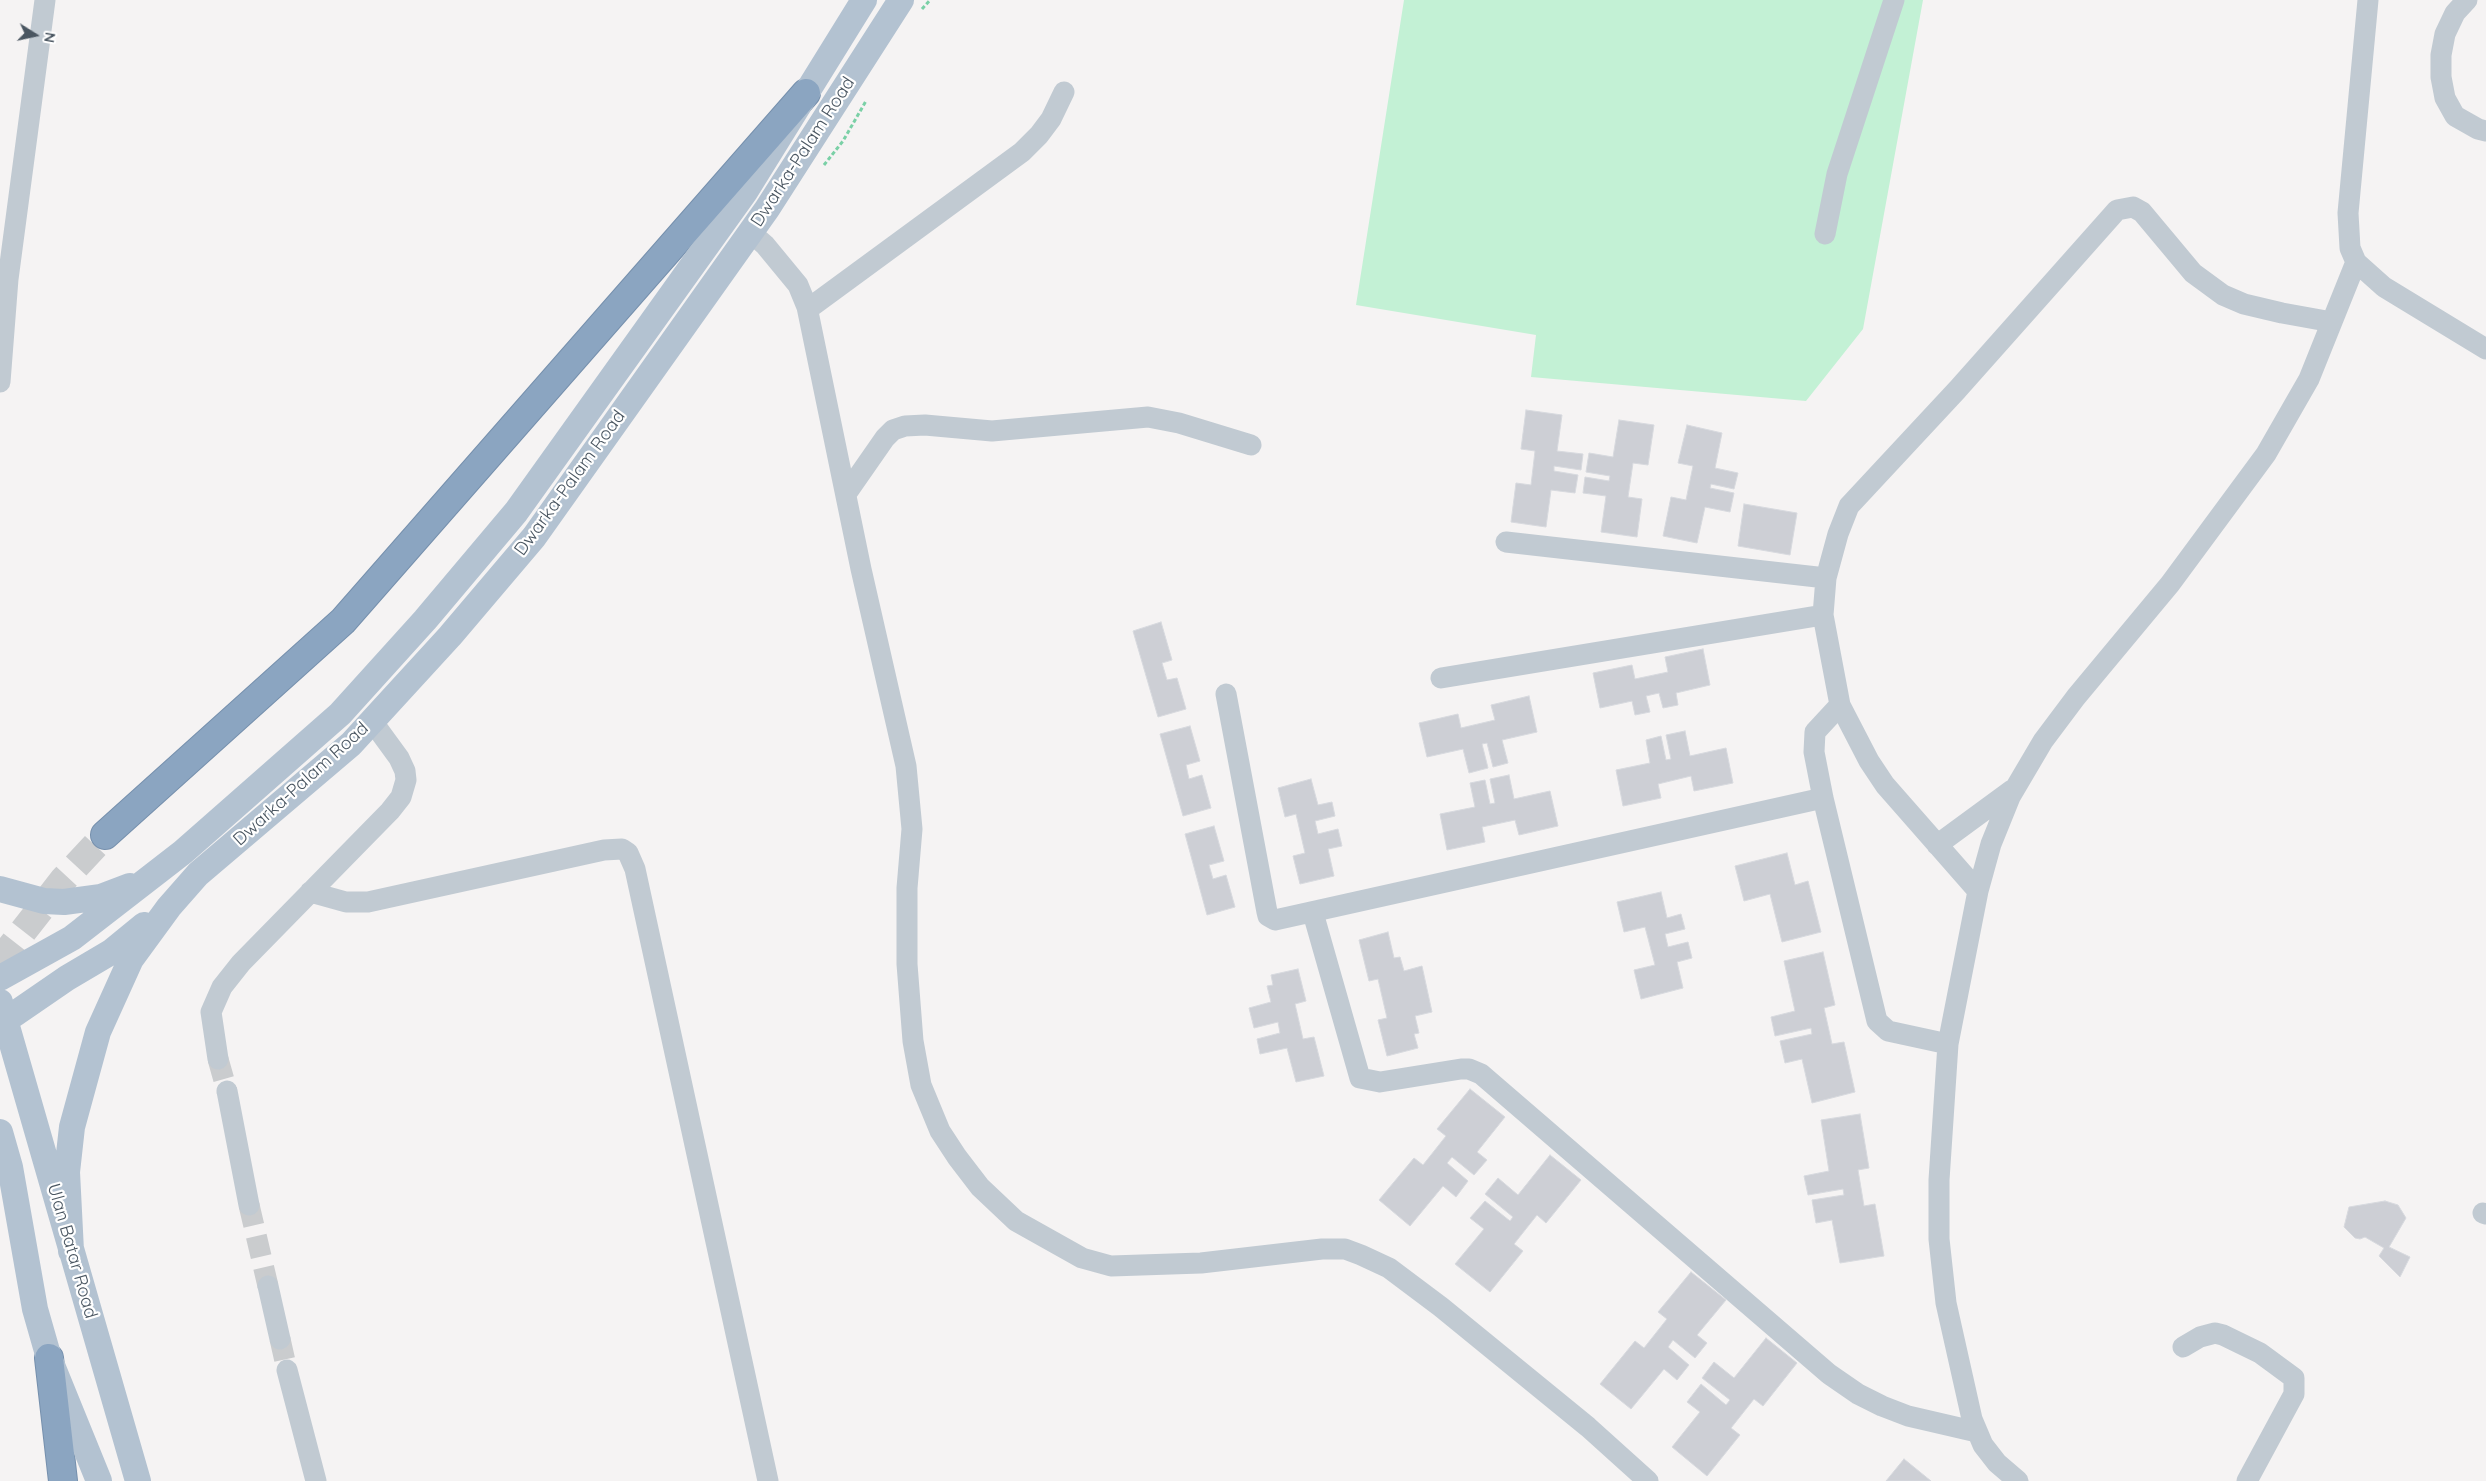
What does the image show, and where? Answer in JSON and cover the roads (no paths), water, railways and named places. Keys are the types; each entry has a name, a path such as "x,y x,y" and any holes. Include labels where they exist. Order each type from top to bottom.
{"highway":[{"path":"105,835 343,621 806,93"},
{"path":"49,1358 63,1481"}],"main road":[{"name":"Dwarka-Palam Road","path":"0,978 72,938 152,878 340,714 425,620 510,519 745,192 864,0"},
{"name":"Dwarka-Palam Road","path":"169,907 198,874 351,744 450,636 534,537 750,232 901,0"},
{"path":"0,889 44,901 80,901 100,897 152,878"},
{"path":"2,1016 111,952 169,907"},
{"path":"71,1251 67,1172 72,1126 86,1070 98,1032 131,959 169,907"},
{"name":"Ulan Batar Road","path":"2,1016 138,1481"},
{"path":"0,1132 10,1167 34,1309"},
{"path":"0,1221 34,1309 49,1358 99,1481"}],"street":[{"path":"0,382 8,279 45,0"},
{"path":"1825,234 1837,174 1894,0"},
{"path":"2368,0 2348,212 2350,248 2356,262 2384,287 2486,349"},
{"path":"2467,0 2455,12 2445,34 2441,55 2441,77 2444,98 2455,116 2478,129 2486,130"},
{"path":"808,309 1022,152 1047,124 1064,92"},
{"path":"1978,892 1885,785 1869,762 1840,705 1823,615 1826,578 1848,506 1957,390 2117,210 2133,208 2142,212 2193,273 2222,294 2244,304 2332,322"},
{"path":"750,232 765,244 798,285 808,309 909,784 912,829 907,888 906,964 913,1041 921,1085 940,1132 980,1187 1016,1221 1082,1258 1111,1266 1201,1263 1322,1249 1345,1250 1389,1268 1441,1307 1588,1427 1648,1481"},
{"path":"2018,1481 1997,1463 1983,1445 1972,1419 1958,1364 1941,1269 1939,1180 1948,1044 1978,892 1991,844 2015,788 2043,741 2076,697 2170,584 2266,454 2309,379 2356,262"},
{"path":"846,494 884,438 893,430 905,426 925,425 992,431 1148,417 1179,423 1251,445"},
{"path":"1506,542 1826,578"},
{"path":"1441,678 1823,615"},
{"path":"1226,694 1268,916 1279,920 1823,798"},
{"path":"1840,705 1821,724 1813,740 1823,798 1877,1021 1888,1031 1948,1044"},
{"path":"218,1059 211,1012 216,997 241,963 390,811 404,791 405,771 372,721"},
{"path":"1937,845 2015,788"},
{"path":"310,892 346,902 368,902 604,850 622,849 628,853 637,879 768,1481"},
{"path":"1313,913 1360,1078 1380,1082 1461,1069 1469,1069 1481,1074 1829,1374 1858,1394 1882,1406 1908,1416 1978,1432"},
{"path":"227,1091 249,1205"},
{"path":"268,1286 280,1339"},
{"path":"2183,1347 2200,1337 2215,1333 2223,1335 2260,1353 2294,1378 2294,1394 2248,1481"},
{"path":"287,1370 316,1481"}],"tunnel":[{"path":"0,966 10,948 64,879 105,835"},
{"path":"218,1059 227,1091"},
{"path":"249,1205 268,1286"},
{"path":"280,1339 287,1370"}]}
